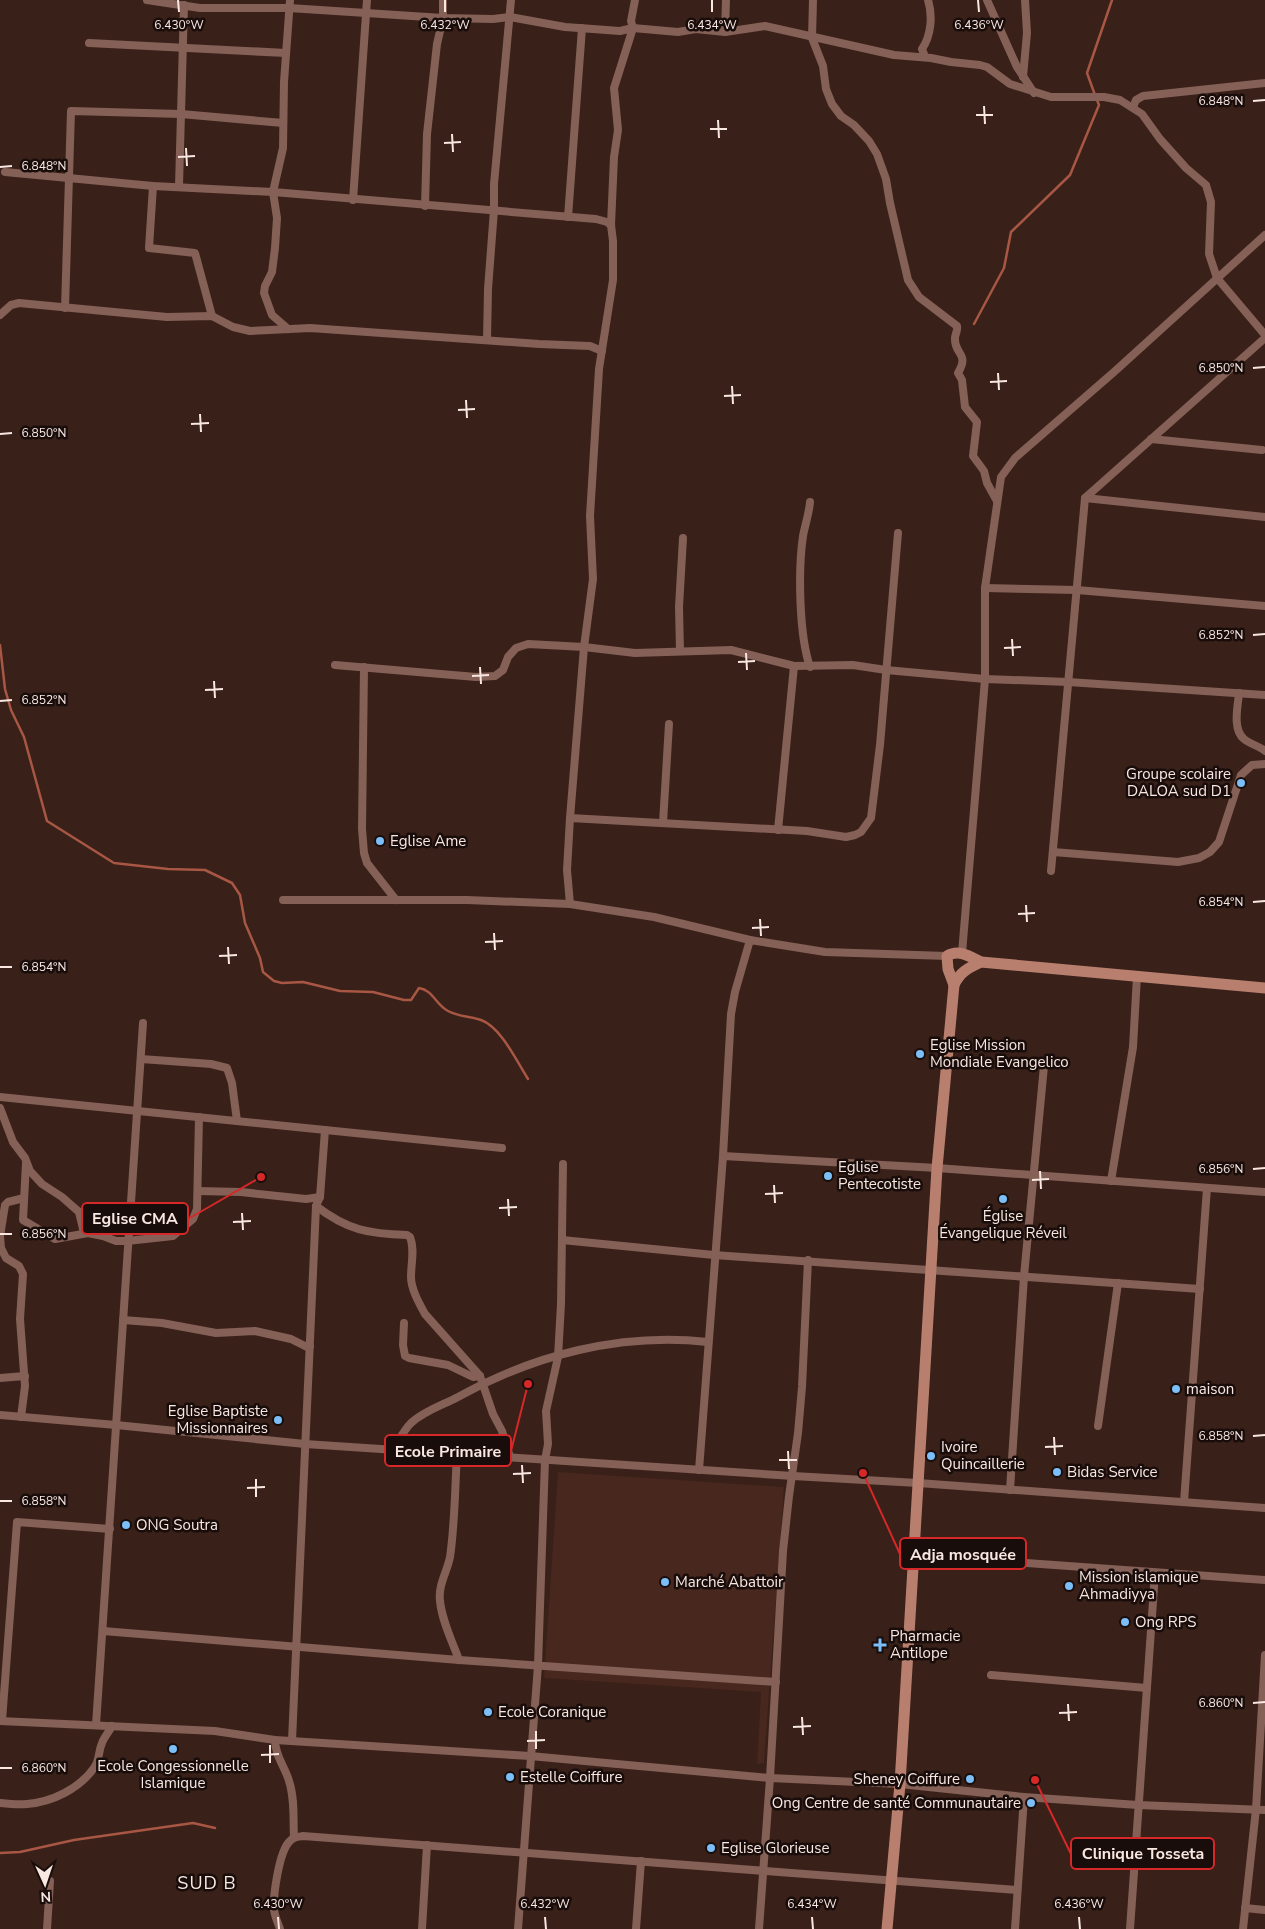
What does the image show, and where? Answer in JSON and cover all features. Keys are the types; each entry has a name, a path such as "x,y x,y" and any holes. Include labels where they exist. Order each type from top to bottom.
{"street":[{"path":"147,0 200,8 219,4 290,4 367,13 443,18 493,19 510,17 565,27 620,31 632,28 678,32 696,29 725,32 765,26 894,55 925,57 987,67 1010,84 1034,93 1064,98 1114,98 1133,107 1142,114 1160,139 1186,168 1206,185 1210,202 1209,254 1217,278 1265,337 1085,498 1051,871"},
{"path":"353,200 367,0"},
{"path":"425,206 429,117 437,44 443,18 443,0"},
{"path":"487,340 494,184 511,0"},
{"path":"570,904 567,870 584,646 592,579 590,516 599,369 613,280 611,225 614,157 618,130 614,88 632,28 635,0"},
{"path":"725,32 726,0"},
{"path":"813,0 812,38 823,66 826,89 832,104 841,116 854,125 870,141 877,154 886,179 908,280 918,298 958,326 955,338 957,348 964,359 963,366 958,373 962,380 965,407 977,422 973,456 984,471 996,501"},
{"path":"925,57 922,50 928,36 930,18 928,0"},
{"path":"987,0 1011,56 1034,93"},
{"path":"1023,77 1028,33 1026,0"},
{"path":"288,329 272,316 264,293 265,286 272,272 277,218 273,192 283,148 286,53 290,4"},
{"path":"179,186 184,6"},
{"path":"568,217 582,28"},
{"path":"89,43 286,53"},
{"path":"1133,107 1136,100 1143,96 1265,83"},
{"path":"65,308 67,177 71,111 181,114 283,122"},
{"path":"5,172 153,186 273,192 425,206 494,210 596,219 611,225"},
{"path":"153,186 149,248 195,254 212,316"},
{"path":"962,953 985,680 985,588 996,501 1001,477 1015,458 1114,372 1265,235"},
{"path":"0,315 15,303 167,317 212,316 233,327 250,331 310,328 590,346 602,351"},
{"path":"1152,439 1262,450"},
{"path":"1085,498 1265,517"},
{"path":"810,502 803,537 801,586 804,645 810,667"},
{"path":"570,818 808,831 846,837 855,836 861,832 872,818 878,769 898,533"},
{"path":"680,651 679,607 683,538"},
{"path":"985,588 1077,590 1265,606"},
{"path":"335,665 476,677 495,676 503,670 508,657 516,648 528,644 584,646 626,652 731,650 794,666 852,665 985,680 1068,682 1265,695"},
{"path":"778,830 794,666"},
{"path":"364,667 362,829 364,853 367,863 396,900"},
{"path":"1239,693 1238,729 1244,739 1265,751"},
{"path":"663,823 669,724"},
{"path":"1053,852 1178,862 1199,858 1210,852 1218,842 1241,775 1252,766 1265,764"},
{"path":"283,900 396,900 570,904 654,917 750,940 825,952 947,956 953,952 962,953 981,962 1265,988"},
{"path":"699,1470 723,1156 731,1014 735,992 750,940"},
{"path":"947,956 948,969 954,985"},
{"path":"887,1929 900,1784 937,1168 954,985 959,975 966,969 981,962"},
{"path":"1111,1181 1133,1047 1137,976"},
{"path":"96,1725 143,1024"},
{"path":"141,1060 211,1064 227,1068 232,1083 237,1121"},
{"path":"1010,1490 1032,1175 1044,1066"},
{"path":"0,1097 502,1148"},
{"path":"0,1108 13,1142 30,1171 42,1184 62,1196 79,1212 84,1233"},
{"path":"26,1163 23,1217 26,1223 56,1239 84,1233 103,1236 116,1241 173,1236 180,1232 195,1215 198,1191 199,1118"},
{"path":"292,1741 316,1206 320,1197 326,1130"},
{"path":"723,1156 937,1168 1265,1192"},
{"path":"518,1929 538,1665 545,1460 548,1444 546,1411 558,1357 562,1304 563,1164"},
{"path":"1184,1502 1207,1188"},
{"path":"198,1191 241,1192 306,1199 320,1197"},
{"path":"21,1417 25,1376 20,1319 23,1274 19,1266 6,1258 1,1248 0,1236 5,1205 8,1202 24,1198"},
{"path":"316,1206 335,1220 354,1228 380,1234 410,1236 412,1245 411,1279 421,1307 425,1314 475,1368 482,1380 492,1414 502,1431 510,1457"},
{"path":"562,1240 714,1255 808,1260 1200,1289"},
{"path":"759,1929 783,1551 802,1388 808,1260"},
{"path":"1098,1426 1118,1284"},
{"path":"124,1320 162,1323 216,1333 255,1331 291,1339 306,1347 310,1346"},
{"path":"404,1322 403,1345 405,1356 448,1364 482,1380"},
{"path":"394,1448 407,1428 419,1417 482,1380 525,1365 582,1349 629,1341 658,1339 708,1342"},
{"path":"0,1378 25,1376"},
{"path":"0,1415 306,1444 394,1448 545,1460 918,1483 1265,1508"},
{"path":"457,1453 451,1548 447,1570 440,1589 440,1600 442,1612 459,1660"},
{"path":"110,1529 16,1522 1,1721 215,1731 275,1740 530,1756 770,1778 900,1784 1024,1797 1265,1810"},
{"path":"913,1555 1265,1580"},
{"path":"1130,1929 1155,1572"},
{"path":"103,1631 459,1660 776,1682"},
{"path":"1243,1929 1262,1740 1265,1656"},
{"path":"991,1676 1147,1688"},
{"path":"0,1803 27,1804 49,1799 68,1791 85,1778 94,1768 100,1757 101,1744 112,1726"},
{"path":"275,1740 276,1750 292,1792 294,1837 285,1848 276,1894 274,1911 280,1929"},
{"path":"1015,1929 1024,1797"},
{"path":"294,1837 302,1836 523,1852 1017,1890"},
{"path":"422,1929 426,1845"},
{"path":"636,1929 642,1861"},
{"path":"46,1929 50,1882"},
{"path":"1245,1908 1265,1910"}],"shaded area":[{"path":"558,1472 784,1487 764,1763 757,1764 761,1692 544,1678"}],"waterway":[{"path":"1095,95 1087,73 1112,0"},
{"path":"974,324 1004,268 1011,232 1070,175 1099,105 1097,100"},
{"path":"0,645 5,689 11,710 24,737 47,821 114,863 168,869 205,870 232,883 240,895 245,923 260,958 263,972 274,981 282,983 303,982 340,991 373,992 404,1000 411,1000 419,988 424,989 448,1011 481,1020 495,1030 502,1037 528,1079"},
{"path":"0,1853 20,1852 74,1840 193,1823 215,1828"}],"place":[{"name":"Groupe scolaire DALOA sud D1","path":"1241,783"},
{"name":"Eglise Ame","path":"380,841"},
{"name":"Eglise Mission Mondiale Evangelico","path":"920,1054"},
{"name":"Eglise Pentecotiste","path":"828,1176"},
{"name":"Eglise CMA","path":"261,1177"},
{"name":"Église Évangelique Réveil","path":"1003,1199"},
{"name":"Ecole Primaire","path":"528,1384"},
{"name":"maison","path":"1176,1389"},
{"name":"Eglise Baptiste Missionnaires","path":"278,1420"},
{"name":"Ivoire Quincaillerie","path":"931,1456"},
{"name":"Bidas Service","path":"1057,1472"},
{"name":"Adja mosquée","path":"863,1473"},
{"name":"ONG Soutra","path":"126,1525"},
{"name":"Marché Abattoir","path":"665,1582"},
{"name":"Mission islamique Ahmadiyya","path":"1069,1586"},
{"name":"Ong RPS","path":"1125,1622"},
{"name":"Pharmacie Antilope","path":"880,1645"},
{"name":"Ecole Coranique","path":"488,1712"},
{"name":"Ecole Congessionnelle Islamique","path":"173,1749"},
{"name":"Estelle Coiffure","path":"510,1777"},
{"name":"Sheney Coiffure","path":"970,1779"},
{"name":"Clinique Tosseta","path":"1035,1780"},
{"name":"Ong Centre de santé Communautaire","path":"1031,1803"},
{"name":"Eglise Glorieuse","path":"711,1848"}],"district":[{"name":"SUD B","path":"207,1883"}]}
